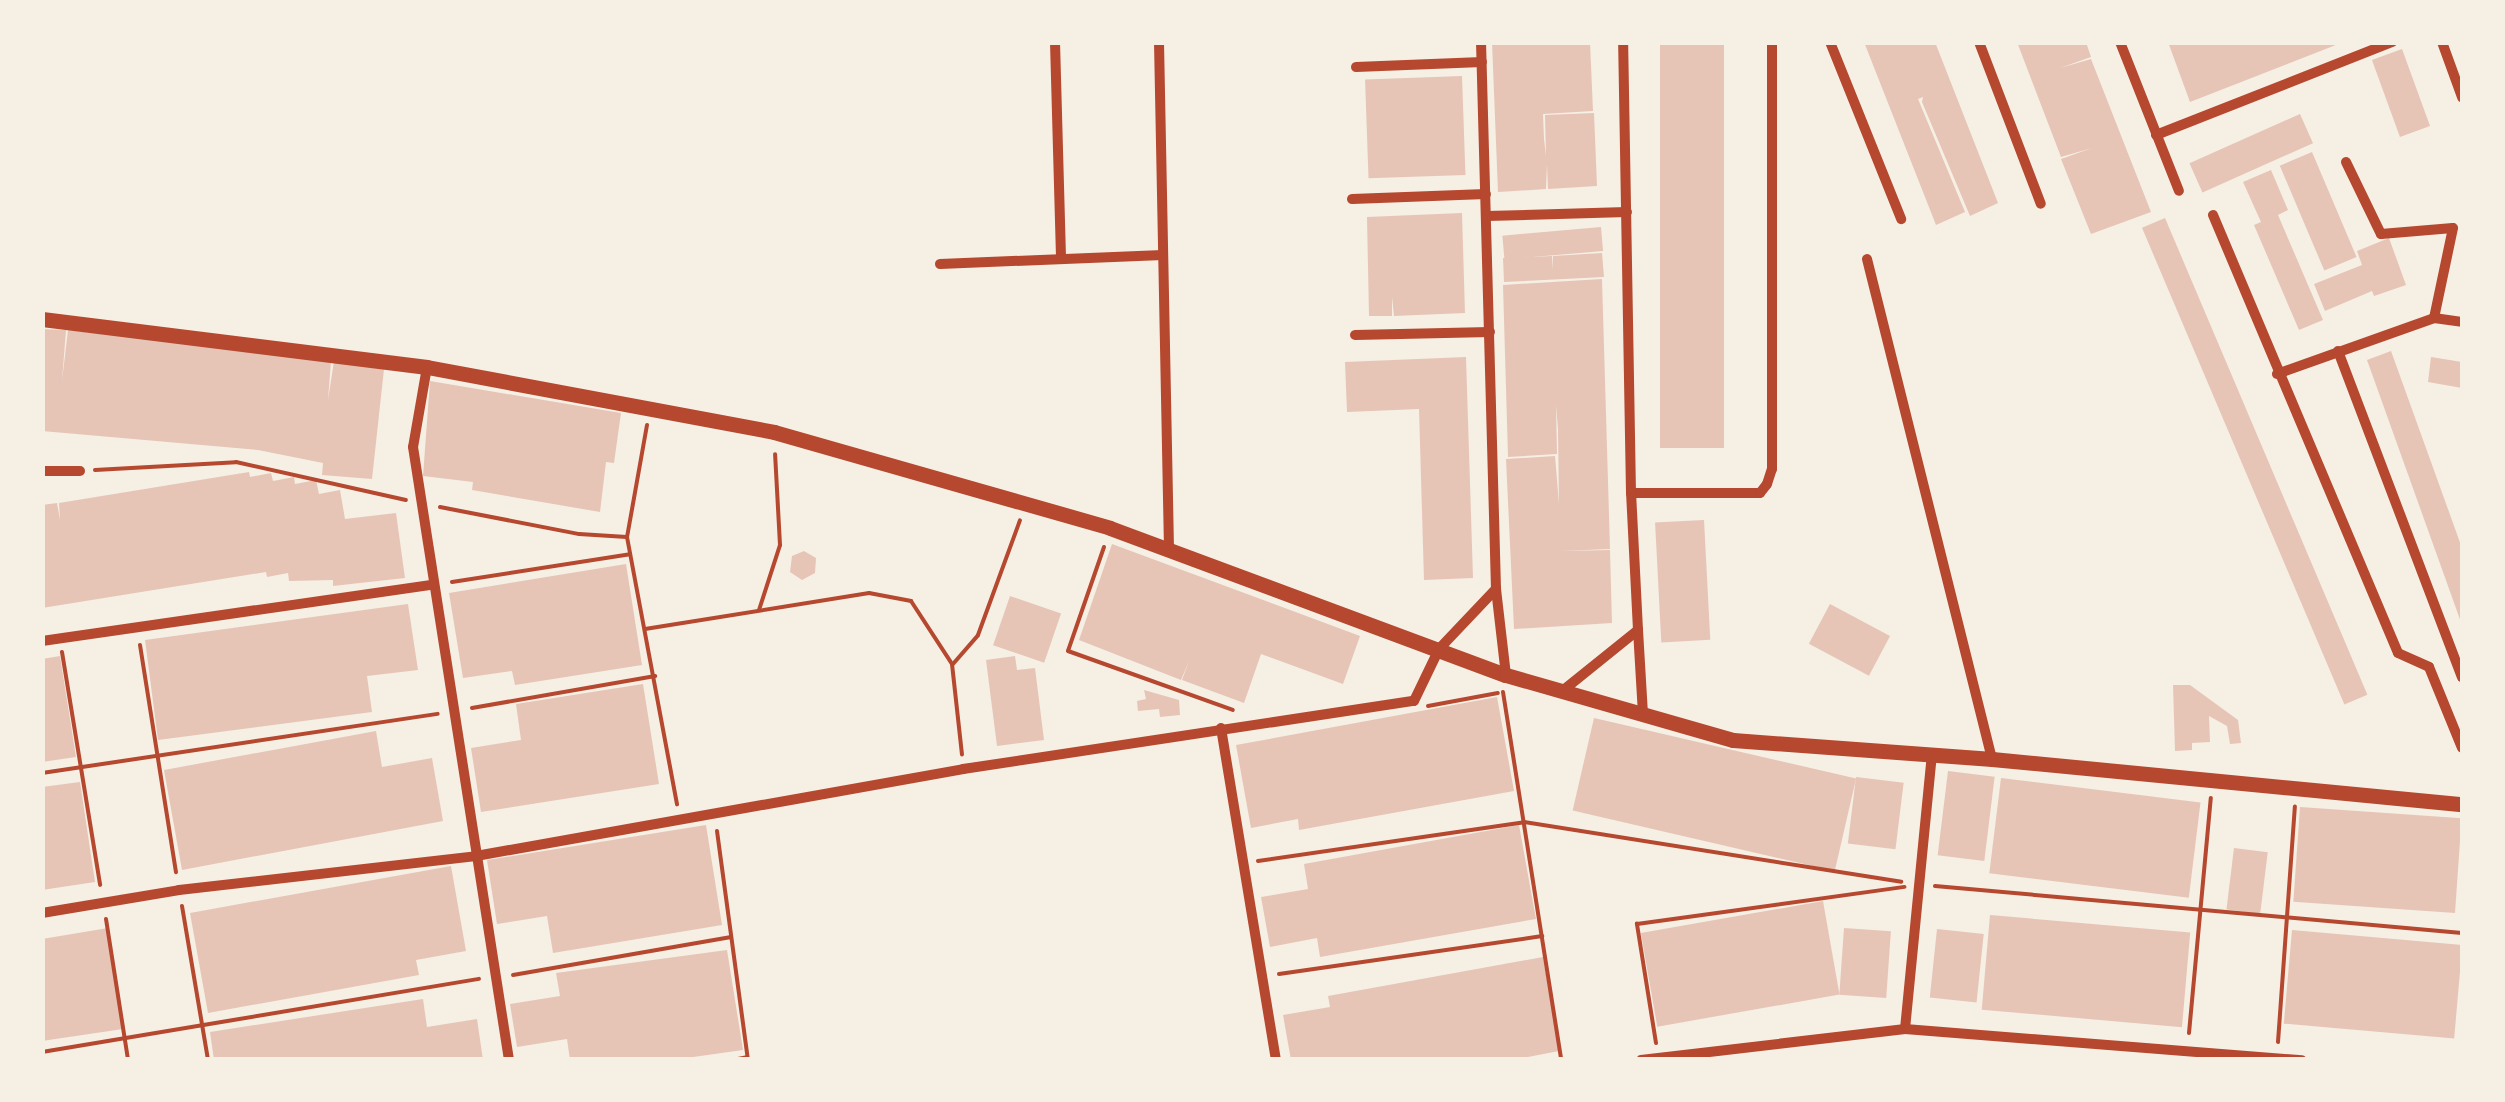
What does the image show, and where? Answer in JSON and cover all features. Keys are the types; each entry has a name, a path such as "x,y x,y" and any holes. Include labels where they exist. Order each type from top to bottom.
{"street":[{"path":"1054,42 1061,259"},
{"path":"1160,42 1168,548"},
{"path":"1481,42 1496,589 1506,675"},
{"path":"1624,42 1631,493 1643,715"},
{"path":"1631,493 1760,493 1772,469 1772,42"},
{"path":"1830,42 1901,219"},
{"path":"1979,42 2041,204"},
{"path":"2120,42 2178,190"},
{"path":"2156,134 2392,42"},
{"path":"2442,42 2462,97"},
{"path":"1356,67 1482,62"},
{"path":"2346,162 2381,234 2453,228 2434,318"},
{"path":"1352,200 1486,194"},
{"path":"1487,216 1627,212"},
{"path":"2213,216 2398,653 2428,667 2462,748"},
{"path":"940,264 1164,256"},
{"path":"1868,259 1992,758"},
{"path":"2278,374 2434,318 2462,322"},
{"path":"42,319 427,367 774,432 1110,528 1506,675 1732,740 1992,758 2462,804"},
{"path":"1355,334 1490,332"},
{"path":"2338,352 2462,678"},
{"path":"427,367 413,447 509,1060"},
{"path":"42,472 80,471"},
{"path":"42,640 433,585"},
{"path":"42,913 179,890 476,856 963,769 1414,702 1439,649 1496,589"},
{"path":"1560,692 1638,630"},
{"path":"1221,728 1276,1060"},
{"path":"1905,1029 1932,756"},
{"path":"1641,1060 1905,1029 2188,1048 2302,1060"},
{"path":"2162,1046 2162,1060"}],"path":[{"path":"650,407 627,537 680,819"},
{"path":"759,610 780,545 774,432"},
{"path":"80,471 236,462 578,534 627,537"},
{"path":"952,664 978,635 1026,501"},
{"path":"1110,528 1068,651 1264,722"},
{"path":"433,585 630,554"},
{"path":"645,629 869,593 910,601 952,664 963,769"},
{"path":"138,625 208,1060"},
{"path":"59,638 128,1060"},
{"path":"42,773 454,712 655,676"},
{"path":"1414,702 1429,706 1504,692 1562,1060"},
{"path":"2188,1048 2212,779"},
{"path":"2276,1056 2296,786"},
{"path":"714,813 748,1058 733,1060"},
{"path":"1244,864 1524,822 1918,884 2462,933"},
{"path":"1658,1057 1636,924 1918,884"},
{"path":"1262,976 1542,936"},
{"path":"42,1052 730,937"}],"building":[{"path":"1492,42 1590,42 1593,111 1543,114 1544,139 1546,156 1545,115 1594,113 1597,186 1548,189 1547,164 1546,189 1498,192"},
{"path":"1660,42 1724,42 1724,448 1660,448"},
{"path":"1864,42 1935,42 1998,203 1970,216 1923,97 1918,99 1965,212 1936,225"},
{"path":"2017,42 2086,42 2091,57 2060,68 2091,59 2151,212 2091,234 2061,159 2092,148 2061,157"},
{"path":"2168,42 2341,42 2341,43 2190,102"},
{"path":"2402,49 2430,126 2400,137 2372,60"},
{"path":"1462,76 1465,175 1369,178 1365,79"},
{"path":"2300,114 2313,143 2202,192 2189,163"},
{"path":"2312,152 2357,257 2324,271 2280,166"},
{"path":"2271,170 2288,210 2278,215 2323,320 2299,330 2254,225 2261,222 2243,182"},
{"path":"1462,213 1465,313 1394,316 1392,297 1392,316 1369,316 1367,217"},
{"path":"2165,218 2367,695 2344,705 2142,228"},
{"path":"1601,227 1603,251 1504,260 1502,236"},
{"path":"2389,238 2406,285 2374,296 2372,291 2325,311 2314,284 2362,265 2357,251"},
{"path":"1602,253 1604,277 1504,282 1503,258 1552,256 1553,270 1553,256"},
{"path":"1602,279 1610,549 1560,551 1610,550 1612,623 1514,629 1506,459 1555,456 1559,504 1558,429 1556,405 1557,454 1508,457 1503,285"},
{"path":"42,329 66,330 62,381 68,330 331,361 328,400 334,361 384,369 372,479 322,475 323,463 258,450 42,431"},
{"path":"2391,351 2462,548 2462,625 2367,360"},
{"path":"1466,357 1473,578 1424,580 1419,409 1347,412 1345,362"},
{"path":"2431,357 2462,362 2462,388 2428,382"},
{"path":"430,381 621,413 614,463 606,462 600,512 472,490 473,482 423,476"},
{"path":"249,472 250,477 271,473 273,481 294,477 295,484 316,480 319,494 340,490 345,519 396,513 405,578 333,586 333,580 289,581 288,573 267,577 266,572 42,608 42,505 57,503 60,520 59,503"},
{"path":"1704,520 1710,640 1661,642 1655,523"},
{"path":"1112,544 1360,636 1343,684 1261,654 1244,703 1182,680 1189,661 1181,680 1079,640"},
{"path":"804,551 816,558 815,573 802,580 790,572 792,556"},
{"path":"626,564 642,665 515,685 512,671 463,678 449,593"},
{"path":"1010,596 1061,614 1044,663 993,645"},
{"path":"408,604 418,670 367,676 372,712 158,740 145,640"},
{"path":"1830,604 1890,636 1869,676 1809,644"},
{"path":"60,656 76,757 42,762 42,659"},
{"path":"1015,656 1017,670 1035,668 1044,740 997,746 986,660"},
{"path":"643,684 659,784 481,812 471,748 521,740 516,704"},
{"path":"2173,685 2190,685 2238,720 2241,743 2230,744 2227,726 2209,716 2210,742 2192,743 2192,750 2175,751"},
{"path":"1144,690 1179,700 1180,715 1160,717 1159,709 1138,711 1137,701 1146,699"},
{"path":"1497,697 1514,791 1299,830 1298,819 1251,828 1236,745"},
{"path":"1594,718 1856,779 1835,871 1573,811"},
{"path":"376,731 382,767 432,758 443,821 182,870 164,770"},
{"path":"1948,771 1995,777 1984,861 1938,855"},
{"path":"1856,777 1904,783 1895,849 1848,844"},
{"path":"2001,778 2201,802 2189,898 1989,873"},
{"path":"80,782 95,882 42,890 42,787"},
{"path":"2300,807 2462,818 2455,913 2293,902"},
{"path":"706,825 722,925 553,953 547,916 497,924 487,860"},
{"path":"1519,825 1536,919 1320,957 1317,938 1270,947 1261,897 1308,889 1304,864"},
{"path":"2234,848 2268,852 2260,914 2226,910"},
{"path":"451,866 466,951 416,960 419,975 208,1013 190,913"},
{"path":"1823,901 1839,995 1657,1027 1641,933"},
{"path":"1990,915 2190,933 2182,1027 1982,1010"},
{"path":"108,928 123,1029 42,1041 42,939"},
{"path":"1844,928 1891,931 1886,998 1839,995"},
{"path":"1937,929 1984,934 1977,1003 1930,998"},
{"path":"2292,930 2462,945 2454,1039 2284,1024"},
{"path":"727,950 743,1050 679,1059 570,1060 567,1039 517,1047 510,1004 560,996 556,973"},
{"path":"1543,957 1559,1051 1512,1060 1291,1060 1283,1015 1330,1007 1328,996"},
{"path":"423,999 427,1027 477,1019 483,1060 214,1060 210,1032"}]}
